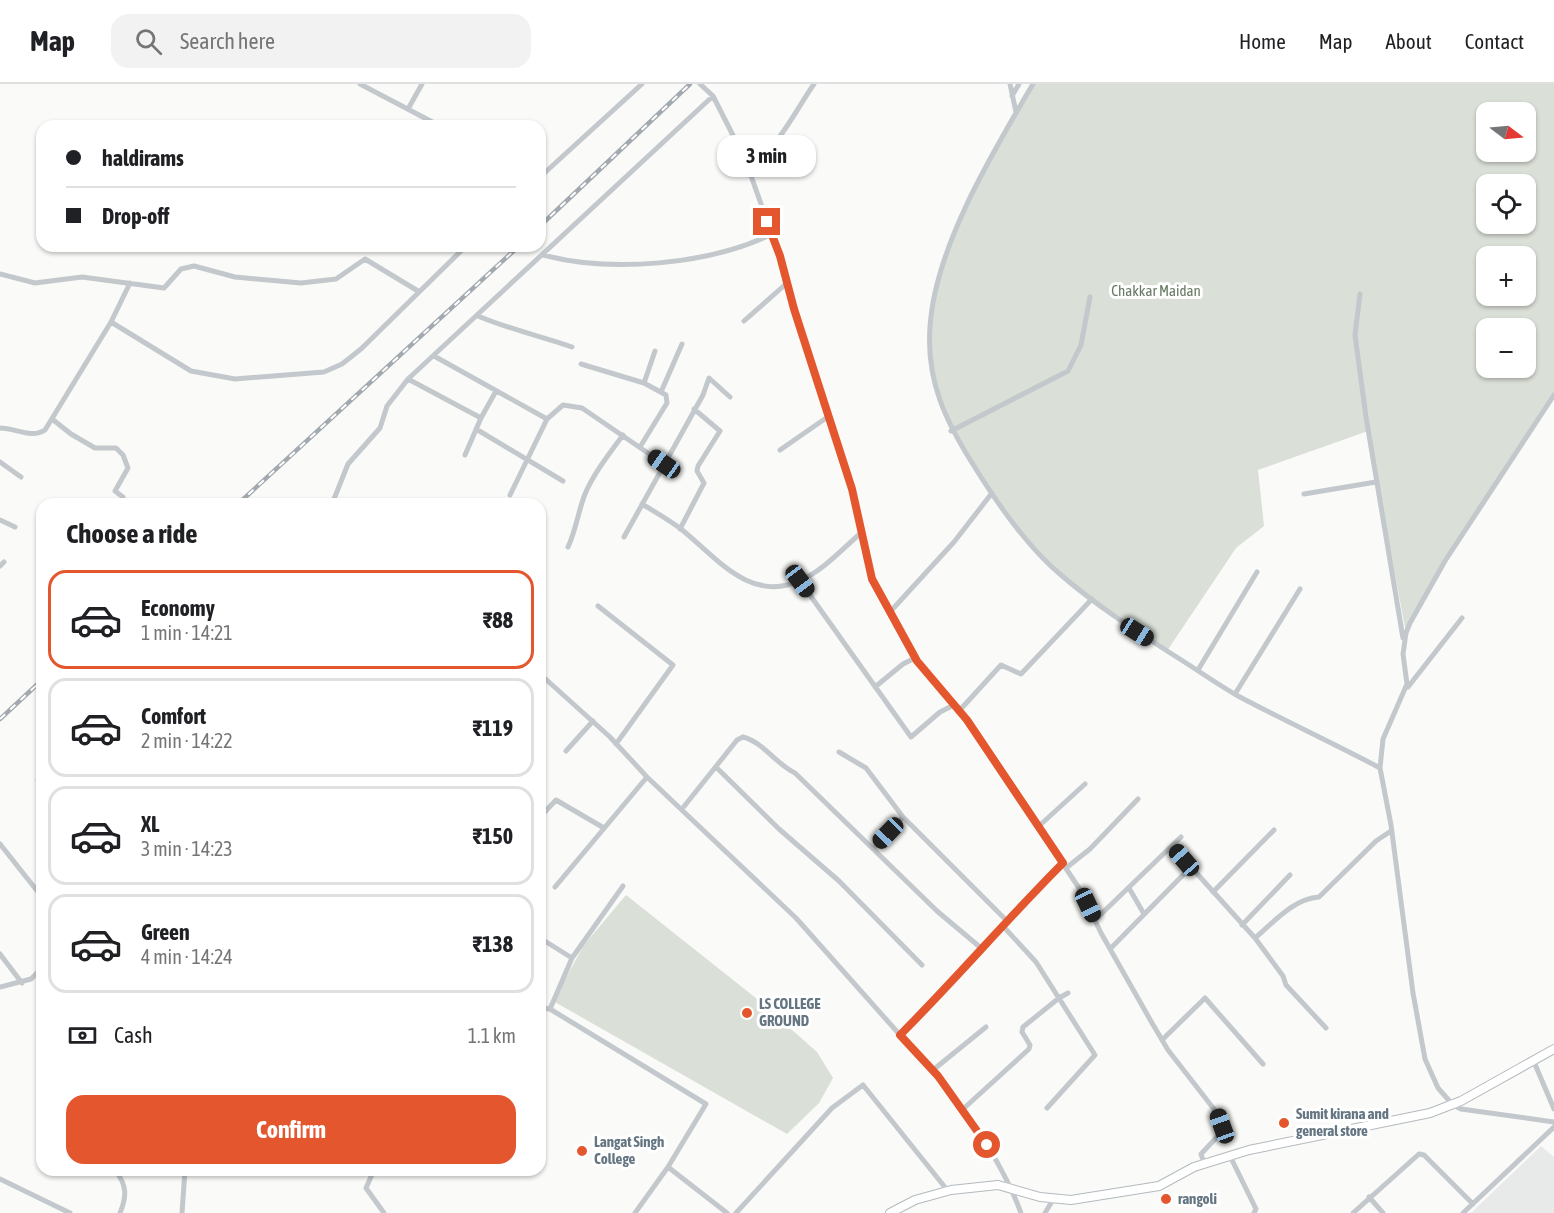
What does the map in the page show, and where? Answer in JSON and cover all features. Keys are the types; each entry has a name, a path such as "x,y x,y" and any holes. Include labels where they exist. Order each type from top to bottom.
{"main road":[{"path":"890,1213 915,1200 948,1191 998,1185 1071,1200 1159,1186 1204,1163 1249,1150 1421,1115 1453,1105 1554,1049"}],"street":[{"path":"360,84 429,120"},
{"path":"408,109 422,84"},
{"path":"546,169 642,84"},
{"path":"700,84 713,96 748,165 772,234 852,489 872,579 915,658 959,711 1039,826 1064,865 1162,1040 1217,1113 1222,1126 1216,1138 1201,1154 1204,1163"},
{"path":"748,165 756,161 784,129 814,84"},
{"path":"1010,84 1016,112"},
{"path":"1012,96 1019,84"},
{"path":"1033,84 983,173 951,243 930,326 930,364 935,390 951,430 1014,523 1059,574 1122,622 1236,694 1380,768"},
{"path":"334,498 348,464 380,428 387,406 408,379 713,96"},
{"path":"543,255 604,264 641,266 666,260 688,260 772,234"},
{"path":"111,322 191,371 235,379 324,372 342,364 361,349 460,252"},
{"path":"0,274 35,283 82,277 164,288 181,269 194,266 263,280 328,282 365,259 418,291"},
{"path":"0,428 39,434 45,430 111,322 130,283"},
{"path":"744,321 788,283"},
{"path":"1360,294 1355,335 1376,482 1404,643 1407,676 1405,691"},
{"path":"951,430 1068,371 1081,345 1090,297"},
{"path":"478,316 498,325 518,328 572,347"},
{"path":"661,392 682,344"},
{"path":"644,383 656,351"},
{"path":"434,356 547,419"},
{"path":"581,364 644,383 666,395 667,403 640,447"},
{"path":"624,537 703,396 709,378 730,397"},
{"path":"408,379 481,418"},
{"path":"465,455 496,391"},
{"path":"1404,643 1410,623 1445,561 1554,394"},
{"path":"510,495 547,419 563,405 575,405 664,464"},
{"path":"680,529 704,483 697,469 720,431 694,409"},
{"path":"780,450 829,416"},
{"path":"52,419 71,434 95,448 116,448 123,455 128,468 115,491 123,498"},
{"path":"476,429 563,481"},
{"path":"568,547 577,528 585,495 602,464 623,435"},
{"path":"0,462 21,477"},
{"path":"1304,494 1376,482"},
{"path":"889,613 954,542 992,493"},
{"path":"642,504 680,529 727,568 754,585 771,589 800,581 819,569 861,533"},
{"path":"0,520 15,527"},
{"path":"1198,670 1257,572"},
{"path":"800,581 911,737 940,712 954,705"},
{"path":"1236,694 1300,589"},
{"path":"959,711 1001,665 1021,674 1092,599"},
{"path":"598,606 673,665 616,744"},
{"path":"1462,618 1405,691 1383,739 1380,768 1425,1059 1438,1088 1453,1105 1471,1112 1554,1122"},
{"path":"875,687 903,664 915,658"},
{"path":"546,679 593,721 647,777 796,918 933,1070 995,1157 1012,1189 1021,1213"},
{"path":"566,751 593,721"},
{"path":"682,809 737,740 743,737 752,739 782,766 795,772 937,911 981,948"},
{"path":"839,752 854,758 866,768 903,817 1004,923 1036,962 1095,1055 1047,1108"},
{"path":"716,767 774,824 839,881 922,965"},
{"path":"555,887 647,777"},
{"path":"1039,826 1085,784"},
{"path":"900,1035 1004,923 1064,865 1090,849 1138,799"},
{"path":"546,811 556,800 604,828"},
{"path":"873,849 903,817"},
{"path":"1213,892 1274,830"},
{"path":"1255,938 1289,909 1306,898 1319,897 1376,841 1391,831"},
{"path":"1095,920 1181,837"},
{"path":"0,844 36,889"},
{"path":"1173,847 1255,938 1283,976 1286,985 1326,1028"},
{"path":"1110,949 1183,875"},
{"path":"1242,925 1290,875"},
{"path":"550,1009 572,958 623,886"},
{"path":"1130,888 1144,914"},
{"path":"546,942 572,958"},
{"path":"0,954 22,983"},
{"path":"0,987 22,983 36,974"},
{"path":"962,1110 1029,1049 1030,1045 1022,1032 1023,1027 1068,993"},
{"path":"1162,1040 1204,999 1263,1064"},
{"path":"546,1009 706,1104 668,1167 635,1213"},
{"path":"933,1070 986,1027"},
{"path":"1534,1062 1554,1109"},
{"path":"736,1213 817,1123 858,1086 863,1085 948,1191"},
{"path":"1463,1213 1554,1127"},
{"path":"1353,1213 1419,1154 1424,1155 1473,1204"},
{"path":"1230,1156 1256,1209 1254,1213"},
{"path":"668,1167 727,1213"},
{"path":"120,1176 126,1192 122,1213"},
{"path":"182,1213 185,1176"},
{"path":"371,1176 366,1188 384,1213"},
{"path":"0,1179 70,1213"},
{"path":"1369,1197 1383,1213"},
{"path":"1046,1213 1054,1198"}],"shaded area":[{"path":"1541,1146 1554,1157 1554,1213 1471,1213"}],"green space":[{"name":"Chakkar Maidan","path":"1033,84 1554,84 1554,394 1445,561 1406,633 1368,431 1258,470 1264,526 1236,548 1167,651 1099,605 1042,558 989,490 958,439 934,386 930,324 936,292 944,260 956,230 985,170"},
{"path":"626,895 757,999 817,1052 833,1078 819,1103 787,1134 553,1001 584,945"}],"railway":[{"path":"546,220 690,84"},
{"path":"245,498 512,252"},
{"path":"0,719 36,686"}],"place":[{"name":"LS COLLEGE GROUND","path":"747,1013"},
{"name":"Sumit kirana and general store","path":"1284,1123"},
{"name":"Langat Singh College","path":"582,1151"},
{"name":"rangoli","path":"1166,1199"}],"route":[{"path":"767,222 780,256 794,309 814,365 852,489 872,579 917,661 967,720 1063,863 1011,914 948,987 900,1035 938,1076 987,1145"}]}
